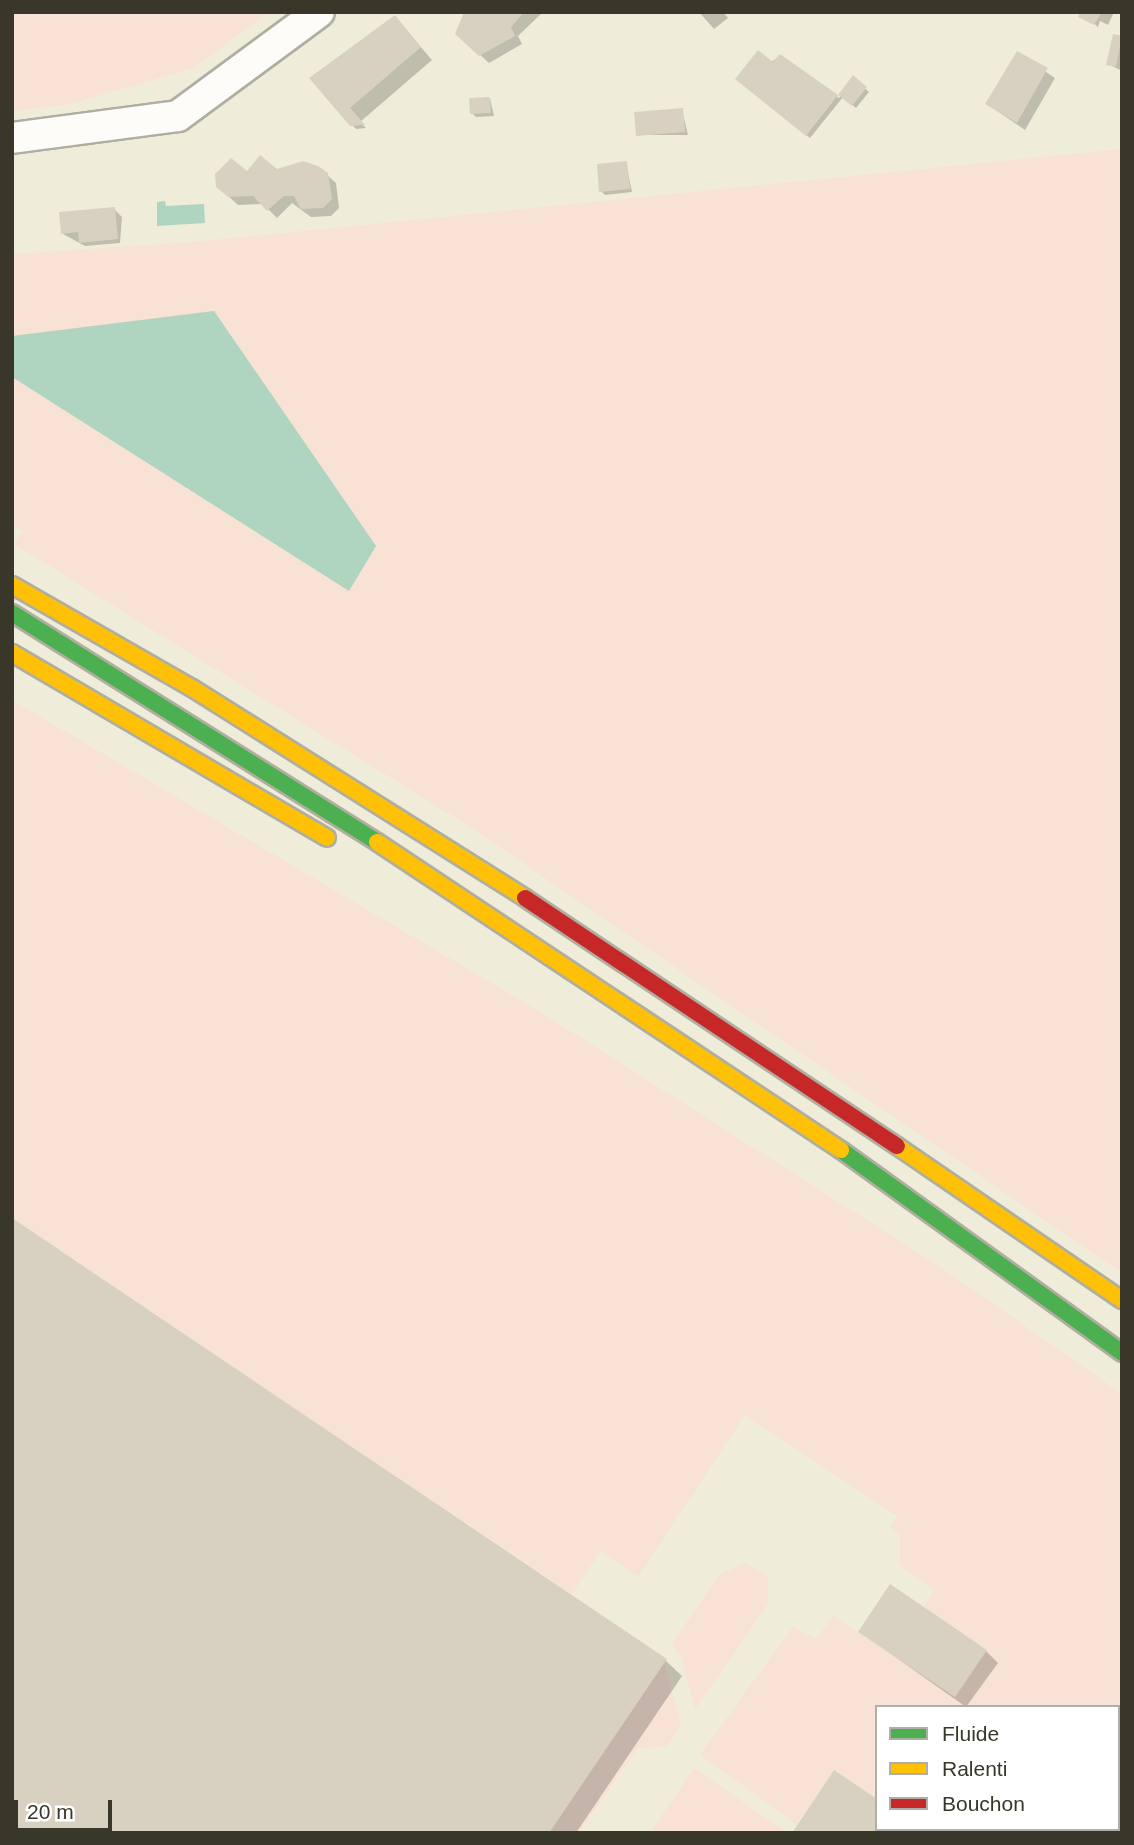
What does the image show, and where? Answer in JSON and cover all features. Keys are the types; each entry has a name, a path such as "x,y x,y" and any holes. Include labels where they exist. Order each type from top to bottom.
{"highway":[{"path":"12,585 192,688 629,963 1122,1300"},
{"path":"58,589 162,654 192,688"},
{"path":"12,613 188,719 828,1140 1122,1353"},
{"path":"12,653 348,850"},
{"path":"408,886 492,935 563,965"}],"street":[{"path":"12,138 178,116 318,12"}],"shaded area":[{"path":"12,12 269,12 194,68 66,105 12,111"},
{"path":"1122,149 1122,1273 470,827 14,544 23,531 12,524 12,254 193,242"},
{"path":"165,201 166,206 204,204 205,223 157,226 157,202"},
{"path":"214,311 376,546 349,591 12,377 12,336"},
{"path":"12,700 539,1011 939,1266 1122,1394 1122,1833 1036,1831 1120,1831 1120,1705 875,1705 875,1798 834,1770 797,1824 700,1755 793,1627 816,1639 833,1616 955,1697 987,1650 924,1607 934,1590 900,1565 900,1534 890,1527 897,1516 745,1415 638,1576 601,1551 572,1594 12,1218"},
{"path":"745,1563 768,1577 768,1604 695,1709 681,1656 671,1645 720,1574"},
{"path":"664,1663 681,1724 667,1746 637,1749 579,1833 549,1833"},
{"path":"694,1768 788,1833 650,1833"}],"building":[{"path":"464,12 524,12 511,27 515,36 479,56 455,34"},
{"path":"1080,12 1102,12 1094,25 1078,17"},
{"path":"395,15 421,47 350,108 365,125 350,126 309,78"},
{"path":"1113,34 1122,36 1116,67 1106,65"},
{"path":"758,50 773,62 780,54 838,95 806,136 735,79"},
{"path":"1017,51 1048,68 1017,123 985,104"},
{"path":"853,75 867,87 852,106 838,95"},
{"path":"490,97 491,113 470,114 469,98"},
{"path":"683,108 685,132 636,136 634,112"},
{"path":"260,155 277,169 303,161 318,166 328,173 332,199 323,208 301,209 294,196 284,196 267,211 253,196 228,197 216,187 215,174 231,158 247,171"},
{"path":"627,161 630,189 599,192 597,164"},
{"path":"115,207 118,239 79,243 78,232 61,234 59,212"},
{"path":"12,1218 667,1659 549,1833 12,1833"},
{"path":"890,1584 987,1650 955,1697 858,1632"},
{"path":"834,1770 875,1798 875,1831 899,1831 792,1833"}],"traffic: fast":[{"path":"12,613 377,842"},
{"path":"841,1150 1122,1353"}],"traffic: slow":[{"path":"12,585 192,688 525,898"},
{"path":"12,653 327,838"},
{"path":"377,842 841,1150"},
{"path":"897,1146 1122,1300"}],"traffic: jam":[{"path":"525,898 897,1146"}]}
